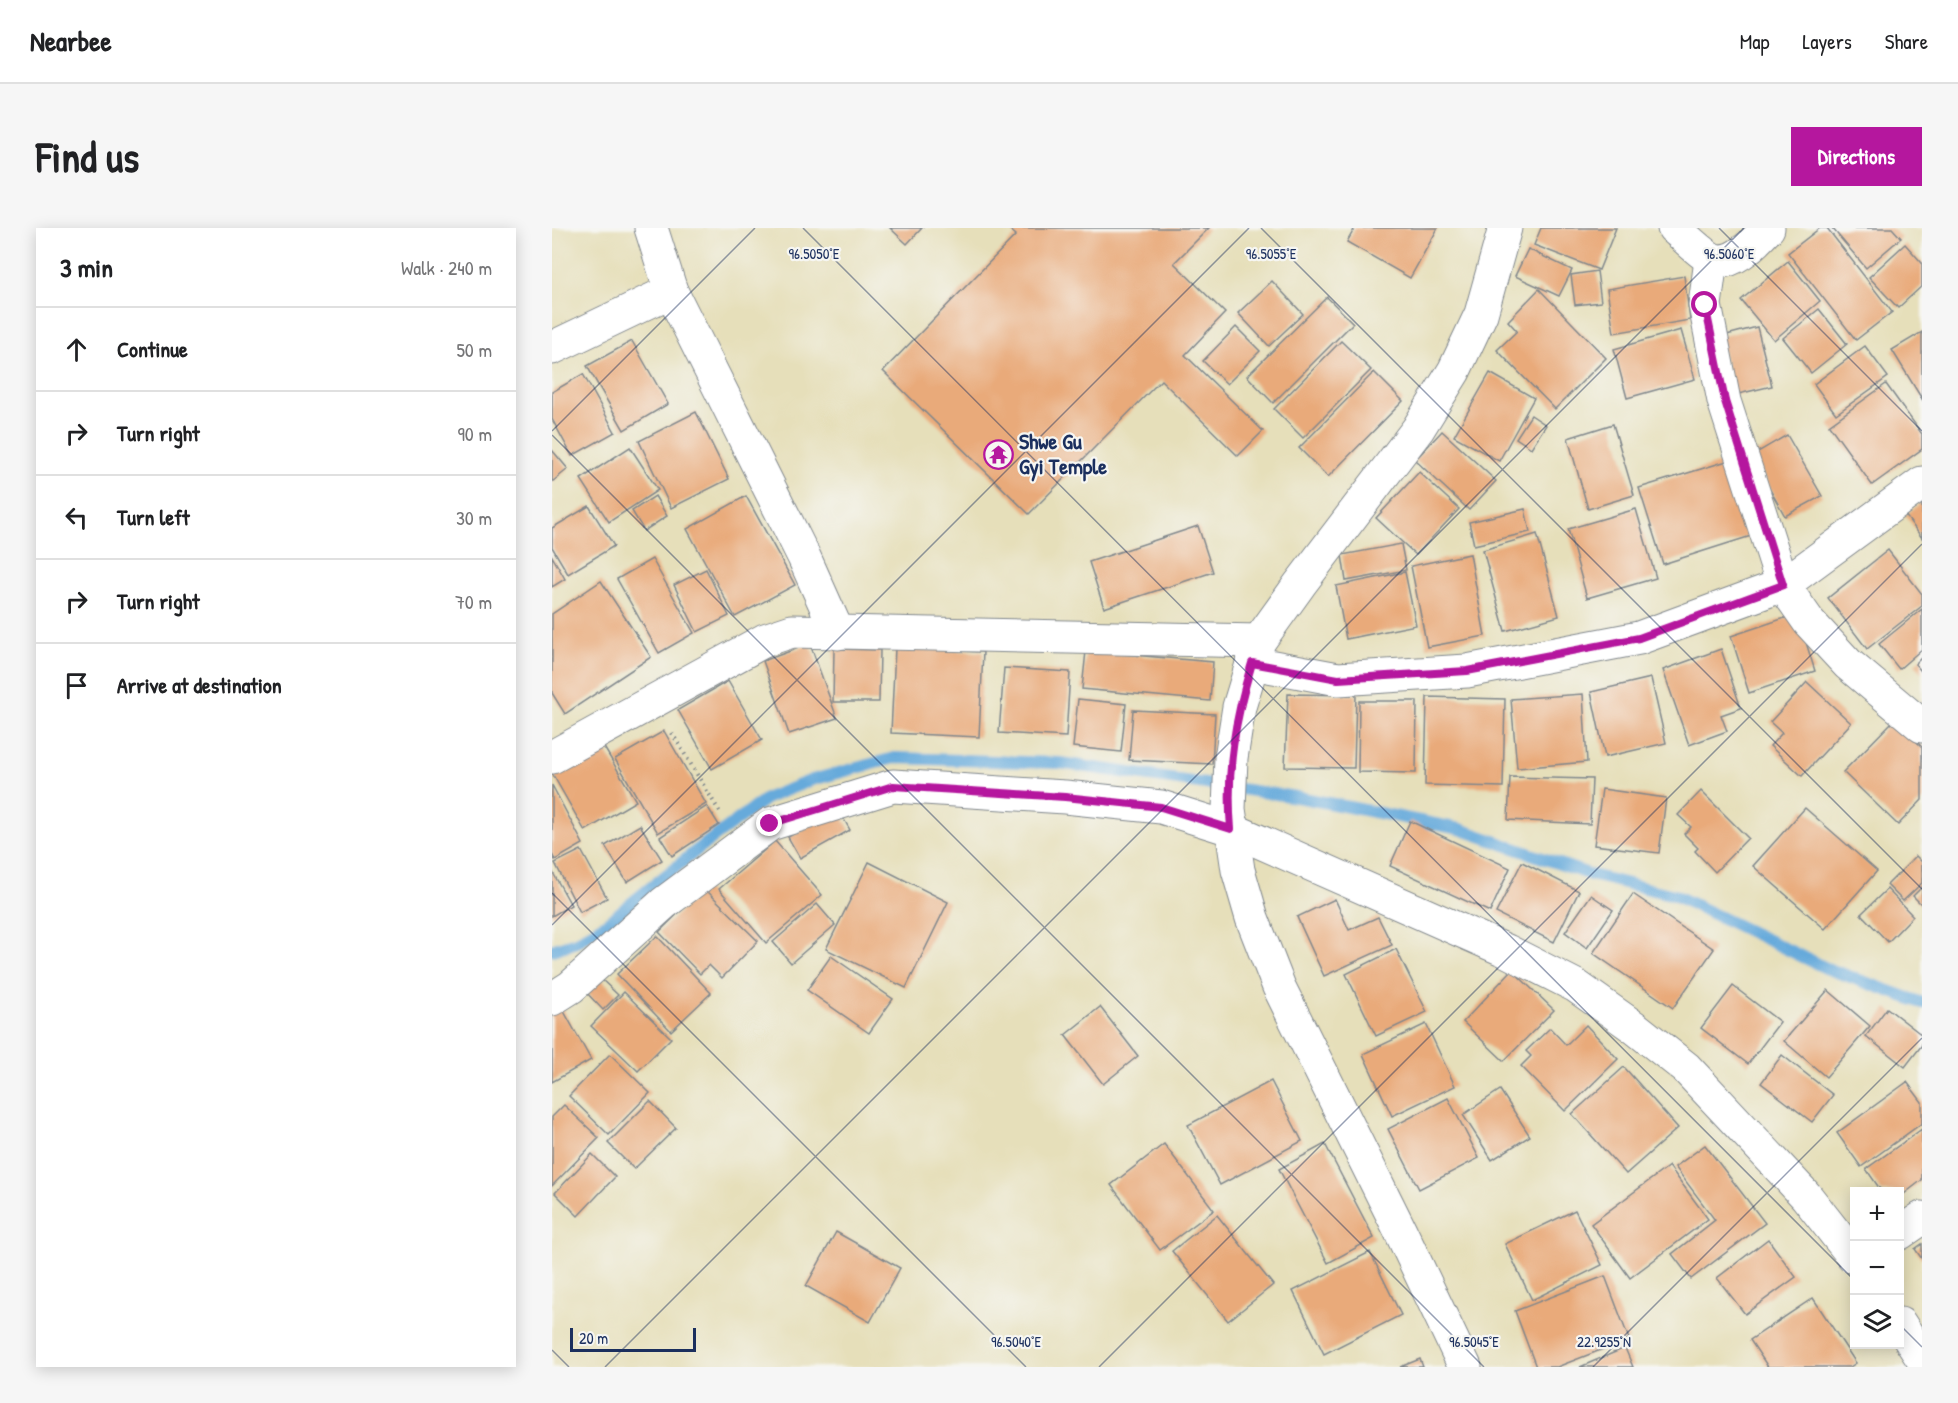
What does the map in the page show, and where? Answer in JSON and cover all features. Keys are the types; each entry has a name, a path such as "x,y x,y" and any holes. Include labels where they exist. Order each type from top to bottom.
{"street":[{"path":"651,228 671,291 804,557 838,633"},
{"path":"1465,1367 1400,1230 1279,987 1252,918 1238,870 1230,819 1231,758 1239,707 1255,652 1300,584 1418,429 1454,371 1481,314 1504,228"},
{"path":"1674,228 1711,260 1727,261 1768,228"},
{"path":"1711,260 1705,305 1725,401 1783,585 1809,622 1848,664 1922,726"},
{"path":"552,348 671,291"},
{"path":"552,757 765,640 792,631 1255,652 1338,679 1467,671 1639,638 1783,585 1922,483"},
{"path":"552,999 571,987 664,903 770,824 893,786 1065,797 1161,807 1230,819 1576,986 1686,1068 1806,1196 1850,1252"},
{"path":"1904,1230 1922,1218"},
{"path":"1904,1331 1922,1358"}],"path":[{"path":"654,701 719,811"}],"building":[{"path":"890,228 922,228 907,244"},
{"path":"1008,228 1209,228 1174,263 1225,313 1185,355 1263,431 1238,456 1161,380 1029,514 883,371 1016,235"},
{"path":"1355,228 1438,228 1410,278 1347,242"},
{"path":"1541,228 1616,228 1599,270 1534,245"},
{"path":"1820,228 1827,228 1892,312 1856,340 1788,253"},
{"path":"1832,228 1892,228 1901,238 1866,268"},
{"path":"1905,244 1922,263 1922,286 1898,308 1869,277"},
{"path":"1528,249 1572,270 1559,296 1515,276"},
{"path":"1788,261 1820,301 1774,340 1741,300"},
{"path":"1597,271 1601,302 1575,305 1571,275"},
{"path":"1684,276 1690,320 1614,333 1607,289"},
{"path":"1272,281 1303,314 1269,346 1238,313"},
{"path":"1539,289 1606,358 1555,409 1497,350 1517,331 1508,321"},
{"path":"1327,297 1353,323 1273,403 1247,376"},
{"path":"1819,309 1847,344 1811,373 1783,338"},
{"path":"1236,327 1260,351 1227,384 1203,361"},
{"path":"1757,327 1772,386 1734,395 1719,337"},
{"path":"1681,330 1695,379 1627,398 1614,349"},
{"path":"1922,332 1922,399 1892,350"},
{"path":"632,341 668,404 624,430 587,366"},
{"path":"1341,341 1371,370 1303,438 1274,409"},
{"path":"1865,346 1888,377 1836,414 1814,384"},
{"path":"1374,372 1403,401 1328,477 1299,448"},
{"path":"1490,373 1534,398 1499,461 1454,436"},
{"path":"583,374 615,432 572,456 552,419 552,392"},
{"path":"1886,384 1922,434 1922,449 1872,485 1829,425"},
{"path":"696,412 729,479 671,508 639,441"},
{"path":"1531,415 1546,425 1531,448 1516,438"},
{"path":"1613,424 1634,495 1588,509 1568,438"},
{"path":"1442,431 1496,481 1469,510 1415,460"},
{"path":"1787,435 1822,496 1785,516 1751,456"},
{"path":"630,447 658,490 609,522 581,479"},
{"path":"552,450 568,469 552,482"},
{"path":"1727,461 1751,536 1663,564 1639,488"},
{"path":"1419,472 1459,509 1416,555 1376,518"},
{"path":"655,496 667,516 644,531 632,511"},
{"path":"746,496 795,585 735,617 687,529"},
{"path":"1922,502 1922,538 1905,515"},
{"path":"589,506 614,546 568,574 552,547 552,528"},
{"path":"1525,509 1530,532 1474,545 1469,522"},
{"path":"1636,509 1656,578 1587,598 1568,529"},
{"path":"1198,526 1213,572 1104,608 1089,562"},
{"path":"1537,534 1559,616 1505,631 1483,550"},
{"path":"1401,544 1406,570 1346,581 1342,555"},
{"path":"1888,550 1922,594 1922,606 1867,649 1828,598"},
{"path":"1470,554 1485,636 1427,647 1411,566"},
{"path":"552,556 565,579 552,587"},
{"path":"652,559 694,633 659,653 617,579"},
{"path":"706,569 729,616 697,632 674,585"},
{"path":"1405,572 1416,625 1346,639 1336,586"},
{"path":"601,581 651,657 565,714 552,693 552,614"},
{"path":"1922,609 1922,649 1899,669 1879,644"},
{"path":"1797,614 1815,671 1749,693 1731,636"},
{"path":"810,644 837,718 789,734 763,661"},
{"path":"895,648 983,652 979,737 891,733"},
{"path":"834,649 880,650 879,702 833,702"},
{"path":"1721,649 1741,708 1721,715 1727,731 1689,745 1663,670"},
{"path":"1086,651 1213,662 1210,701 1082,689"},
{"path":"1922,657 1922,672 1915,664"},
{"path":"1004,668 1070,672 1066,737 999,733"},
{"path":"1651,678 1666,743 1605,757 1591,692"},
{"path":"728,681 762,740 712,769 678,710"},
{"path":"1807,682 1851,723 1802,776 1770,746 1782,733 1770,722"},
{"path":"1288,694 1356,695 1354,768 1285,767"},
{"path":"1583,694 1587,762 1517,768 1511,699"},
{"path":"1427,697 1505,699 1503,787 1425,785"},
{"path":"1078,699 1126,704 1121,752 1073,747"},
{"path":"1359,701 1417,701 1416,773 1358,772"},
{"path":"1133,710 1215,714 1212,764 1129,760"},
{"path":"1894,720 1922,747 1922,800 1898,825 1843,772"},
{"path":"664,731 706,804 658,833 615,759"},
{"path":"602,744 636,801 585,831 552,773"},
{"path":"1510,777 1592,779 1590,824 1508,820"},
{"path":"552,785 583,844 555,860 552,854"},
{"path":"1602,789 1666,798 1659,853 1594,845"},
{"path":"1701,791 1748,838 1715,872 1695,851 1698,848 1684,834 1691,827 1678,815"},
{"path":"707,806 719,825 672,856 660,837"},
{"path":"1805,808 1877,871 1825,929 1753,866"},
{"path":"838,809 850,830 800,858 788,837"},
{"path":"1410,821 1510,868 1490,912 1390,866"},
{"path":"640,825 662,860 627,882 605,846"},
{"path":"775,841 822,895 766,943 719,889"},
{"path":"581,850 607,898 580,912 555,863"},
{"path":"1916,856 1922,862 1922,883 1903,901 1887,885"},
{"path":"869,862 948,902 906,988 826,949"},
{"path":"1522,862 1579,891 1554,942 1496,913"},
{"path":"552,871 571,905 552,916"},
{"path":"1922,887 1922,905 1913,896"},
{"path":"704,888 758,941 722,978 709,965 700,974 659,932"},
{"path":"1887,889 1913,916 1888,942 1861,914"},
{"path":"1633,894 1714,949 1673,1008 1593,953"},
{"path":"1591,895 1613,910 1587,948 1565,932"},
{"path":"1335,899 1349,930 1378,917 1392,945 1324,976 1297,917"},
{"path":"817,904 835,925 791,963 773,942"},
{"path":"657,936 711,993 671,1031 617,974"},
{"path":"1396,949 1427,1012 1376,1036 1346,974"},
{"path":"831,956 893,999 869,1033 807,990"},
{"path":"1512,970 1554,1010 1504,1061 1463,1022"},
{"path":"599,977 618,995 603,1010 585,991"},
{"path":"1733,986 1780,1022 1748,1064 1701,1028"},
{"path":"1828,990 1870,1026 1826,1077 1784,1041"},
{"path":"624,992 671,1038 638,1071 591,1026"},
{"path":"561,1006 591,1060 552,1082 552,1011"},
{"path":"1100,1007 1138,1056 1103,1084 1065,1035"},
{"path":"1887,1008 1922,1035 1922,1045 1905,1067 1866,1036"},
{"path":"1426,1024 1455,1086 1392,1116 1363,1054"},
{"path":"1586,1025 1618,1059 1565,1111 1521,1066 1531,1056 1526,1051 1550,1028 1566,1045"},
{"path":"610,1054 650,1093 609,1135 569,1096"},
{"path":"1782,1055 1833,1095 1812,1122 1761,1083"},
{"path":"1624,1067 1678,1128 1626,1174 1572,1114"},
{"path":"1271,1081 1302,1141 1220,1185 1188,1125"},
{"path":"1907,1082 1922,1102 1922,1123 1861,1167 1837,1133"},
{"path":"1500,1090 1530,1136 1492,1160 1463,1115"},
{"path":"1448,1098 1479,1158 1419,1189 1388,1129"},
{"path":"650,1101 676,1128 634,1169 608,1143"},
{"path":"564,1105 599,1138 552,1186 552,1117"},
{"path":"1922,1129 1922,1180 1904,1194 1904,1187 1879,1187 1866,1169"},
{"path":"1164,1144 1214,1210 1160,1250 1111,1185"},
{"path":"1325,1144 1374,1238 1328,1263 1279,1169"},
{"path":"1705,1145 1765,1223 1691,1279 1672,1254 1715,1220 1675,1167"},
{"path":"592,1154 615,1177 578,1216 555,1193"},
{"path":"1669,1166 1708,1219 1630,1278 1591,1224"},
{"path":"1575,1210 1602,1265 1532,1300 1505,1244"},
{"path":"1217,1215 1273,1285 1228,1321 1172,1251"},
{"path":"836,1232 900,1268 870,1322 806,1286"},
{"path":"1768,1239 1796,1277 1745,1314 1717,1278"},
{"path":"1922,1244 1922,1259 1915,1249"},
{"path":"1370,1252 1401,1315 1324,1354 1293,1291"},
{"path":"1605,1276 1629,1339 1557,1367 1536,1367 1515,1311"},
{"path":"1813,1298 1856,1363 1850,1367 1768,1367 1750,1340"},
{"path":"1625,1348 1633,1367 1580,1367"},
{"path":"1420,1359 1423,1367 1400,1367"}],"waterway":[{"path":"552,950 576,942 608,922 702,846 767,798 812,780 894,758 1060,763 1303,798 1460,829 1591,875 1674,895 1826,968 1922,1003"}],"place":[{"name":"Shwe Gu Gyi Temple","path":"998,454"}],"route":[{"path":"770,824 893,786 1065,797 1161,807 1231,829 1229,809 1231,758 1239,707 1252,663 1338,679 1467,671 1639,638 1783,585 1725,401 1705,305"}]}
